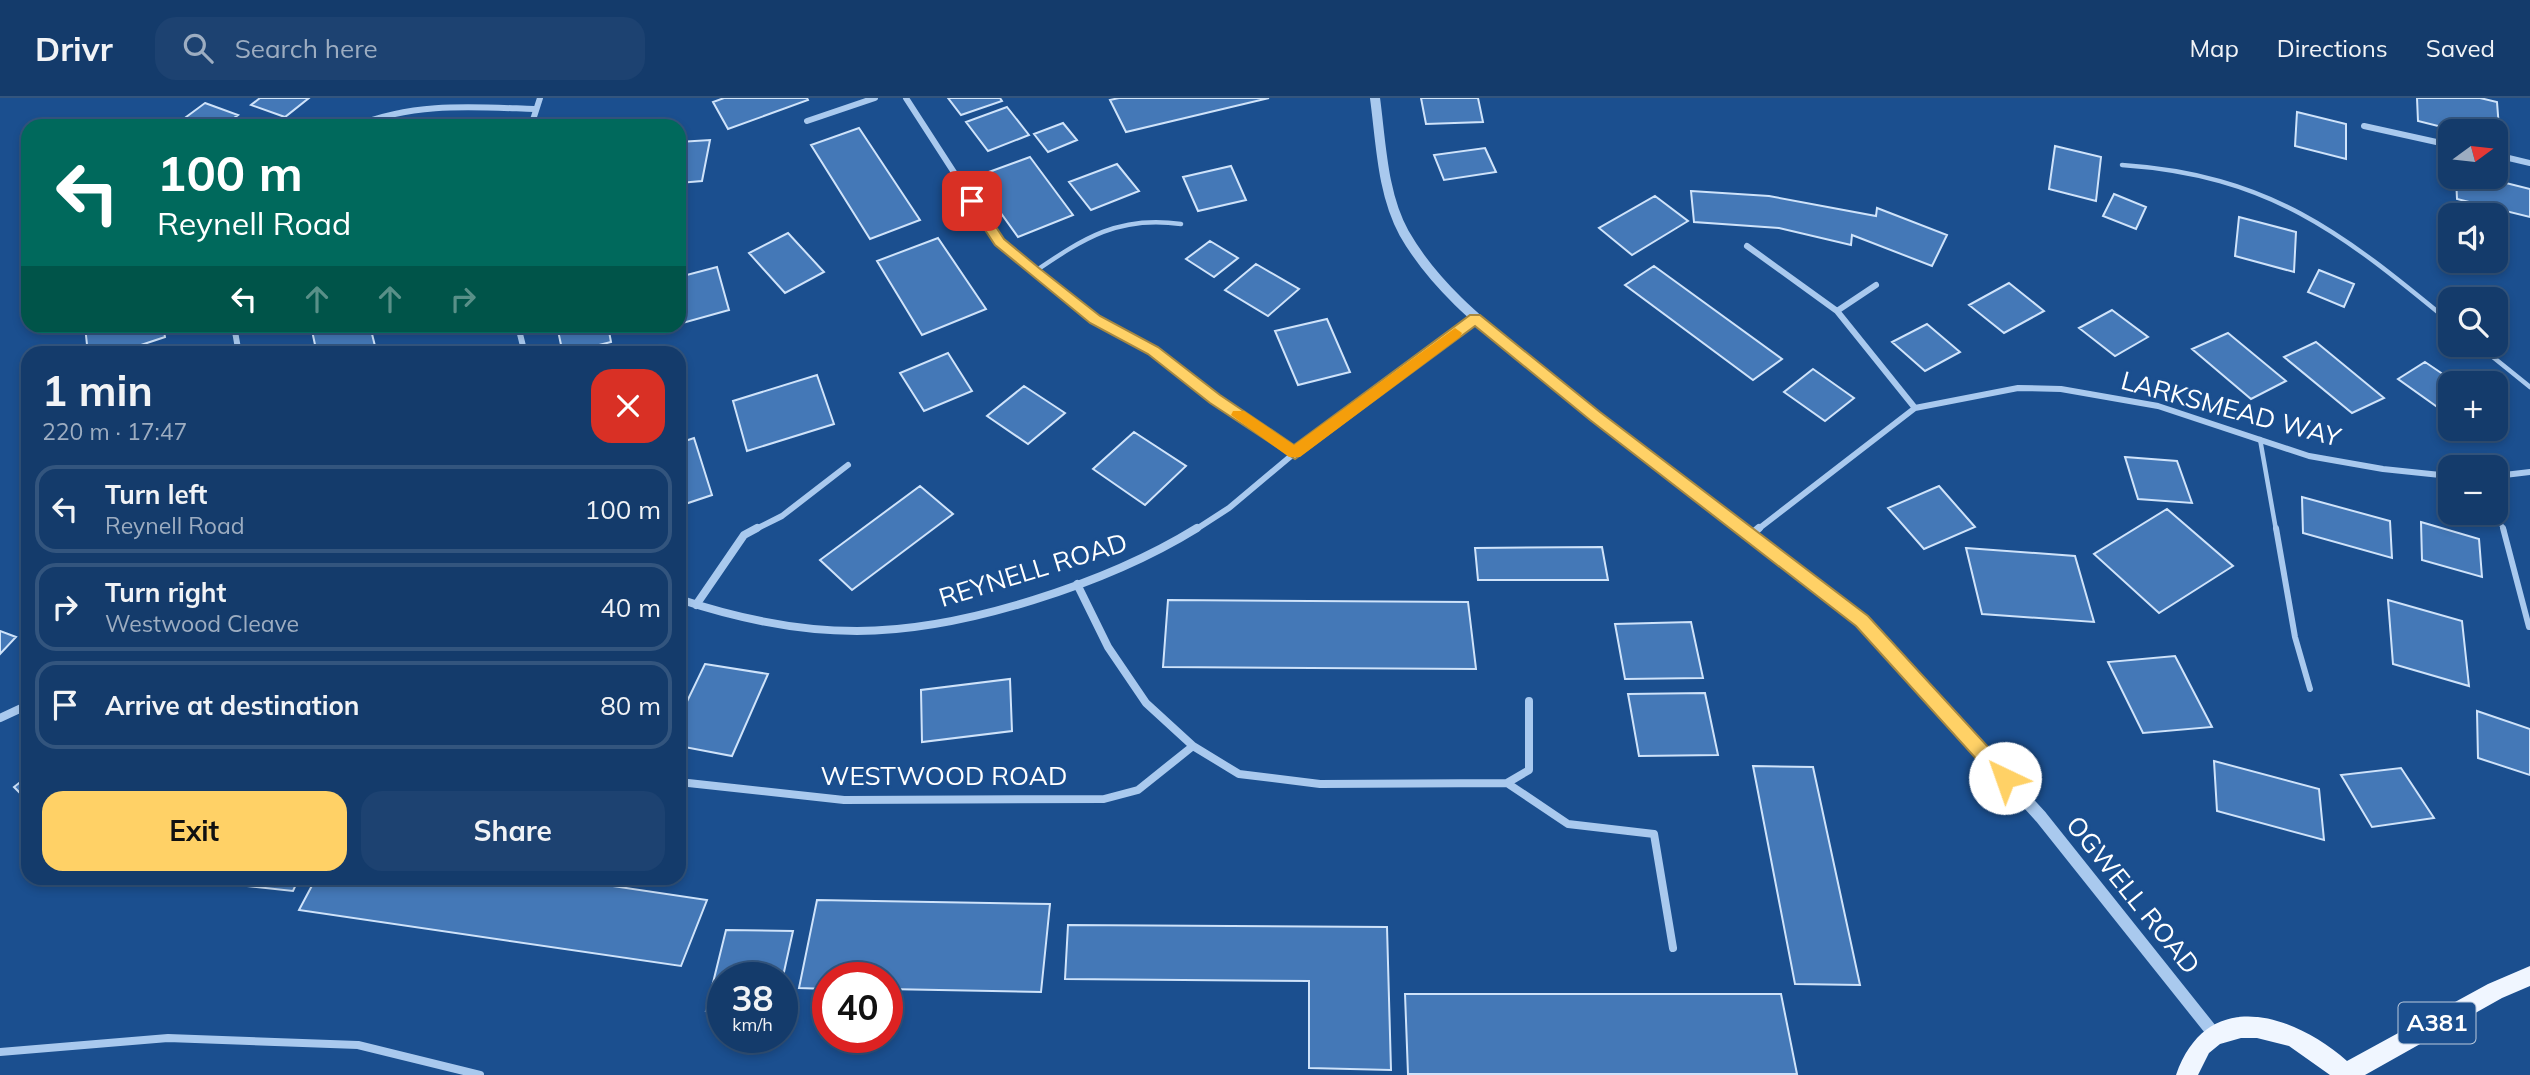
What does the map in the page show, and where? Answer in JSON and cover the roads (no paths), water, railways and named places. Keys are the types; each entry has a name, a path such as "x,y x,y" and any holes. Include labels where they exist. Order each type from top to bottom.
{"main road":[{"name":"A381","path":"2214,1034 2246,1027 2271,1029 2320,1053 2346,1075 2495,991 2530,976"},
{"path":"2187,1075 2202,1044 2214,1034"}],"street":[{"path":"532,119 540,98"},
{"path":"807,121 875,98"},
{"path":"906,98 999,242 1095,320 1153,351 1215,399 1295,453"},
{"name":"OGWELL ROAD","path":"1375,98 1388,189 1404,232 1445,288 1475,318 1595,416 1862,621 2041,817 2214,1034"},
{"path":"370,119 434,107 534,109"},
{"path":"2364,126 2438,142"},
{"path":"2508,158 2530,163"},
{"path":"1747,247 1836,311 1915,408"},
{"path":"1836,311 1876,285"},
{"name":"REYNELL ROAD","path":"686,601 794,626 879,630 953,620 1077,584 1134,564 1220,515 1295,453 1475,318"},
{"name":"LARKSMEAD WAY","path":"1752,534 1915,408 2018,388 2061,389 2158,406 2309,456 2382,469 2438,475"},
{"path":"696,605 744,535 782,516 848,465"},
{"path":"2508,475 2530,472"},
{"path":"1077,584 1108,647 1146,703 1193,746 1239,774 1320,784 1507,783 1529,770 1529,701"},
{"path":"0,718 21,708"},
{"name":"WESTWOOD ROAD","path":"686,783 844,800 1104,799 1138,790 1193,746"},
{"path":"1507,783 1568,824 1654,834 1673,948"},
{"path":"0,1052 168,1038 358,1045 480,1075"}],"lane":[{"path":"2122,165 2200,173 2307,214 2349,242 2438,312"},
{"path":"1034,272 1091,234 1111,226 1154,218 1181,224"},
{"path":"2493,357 2530,387"},
{"path":"2260,439 2295,637 2310,689"},
{"path":"2502,525 2529,627"}]}
